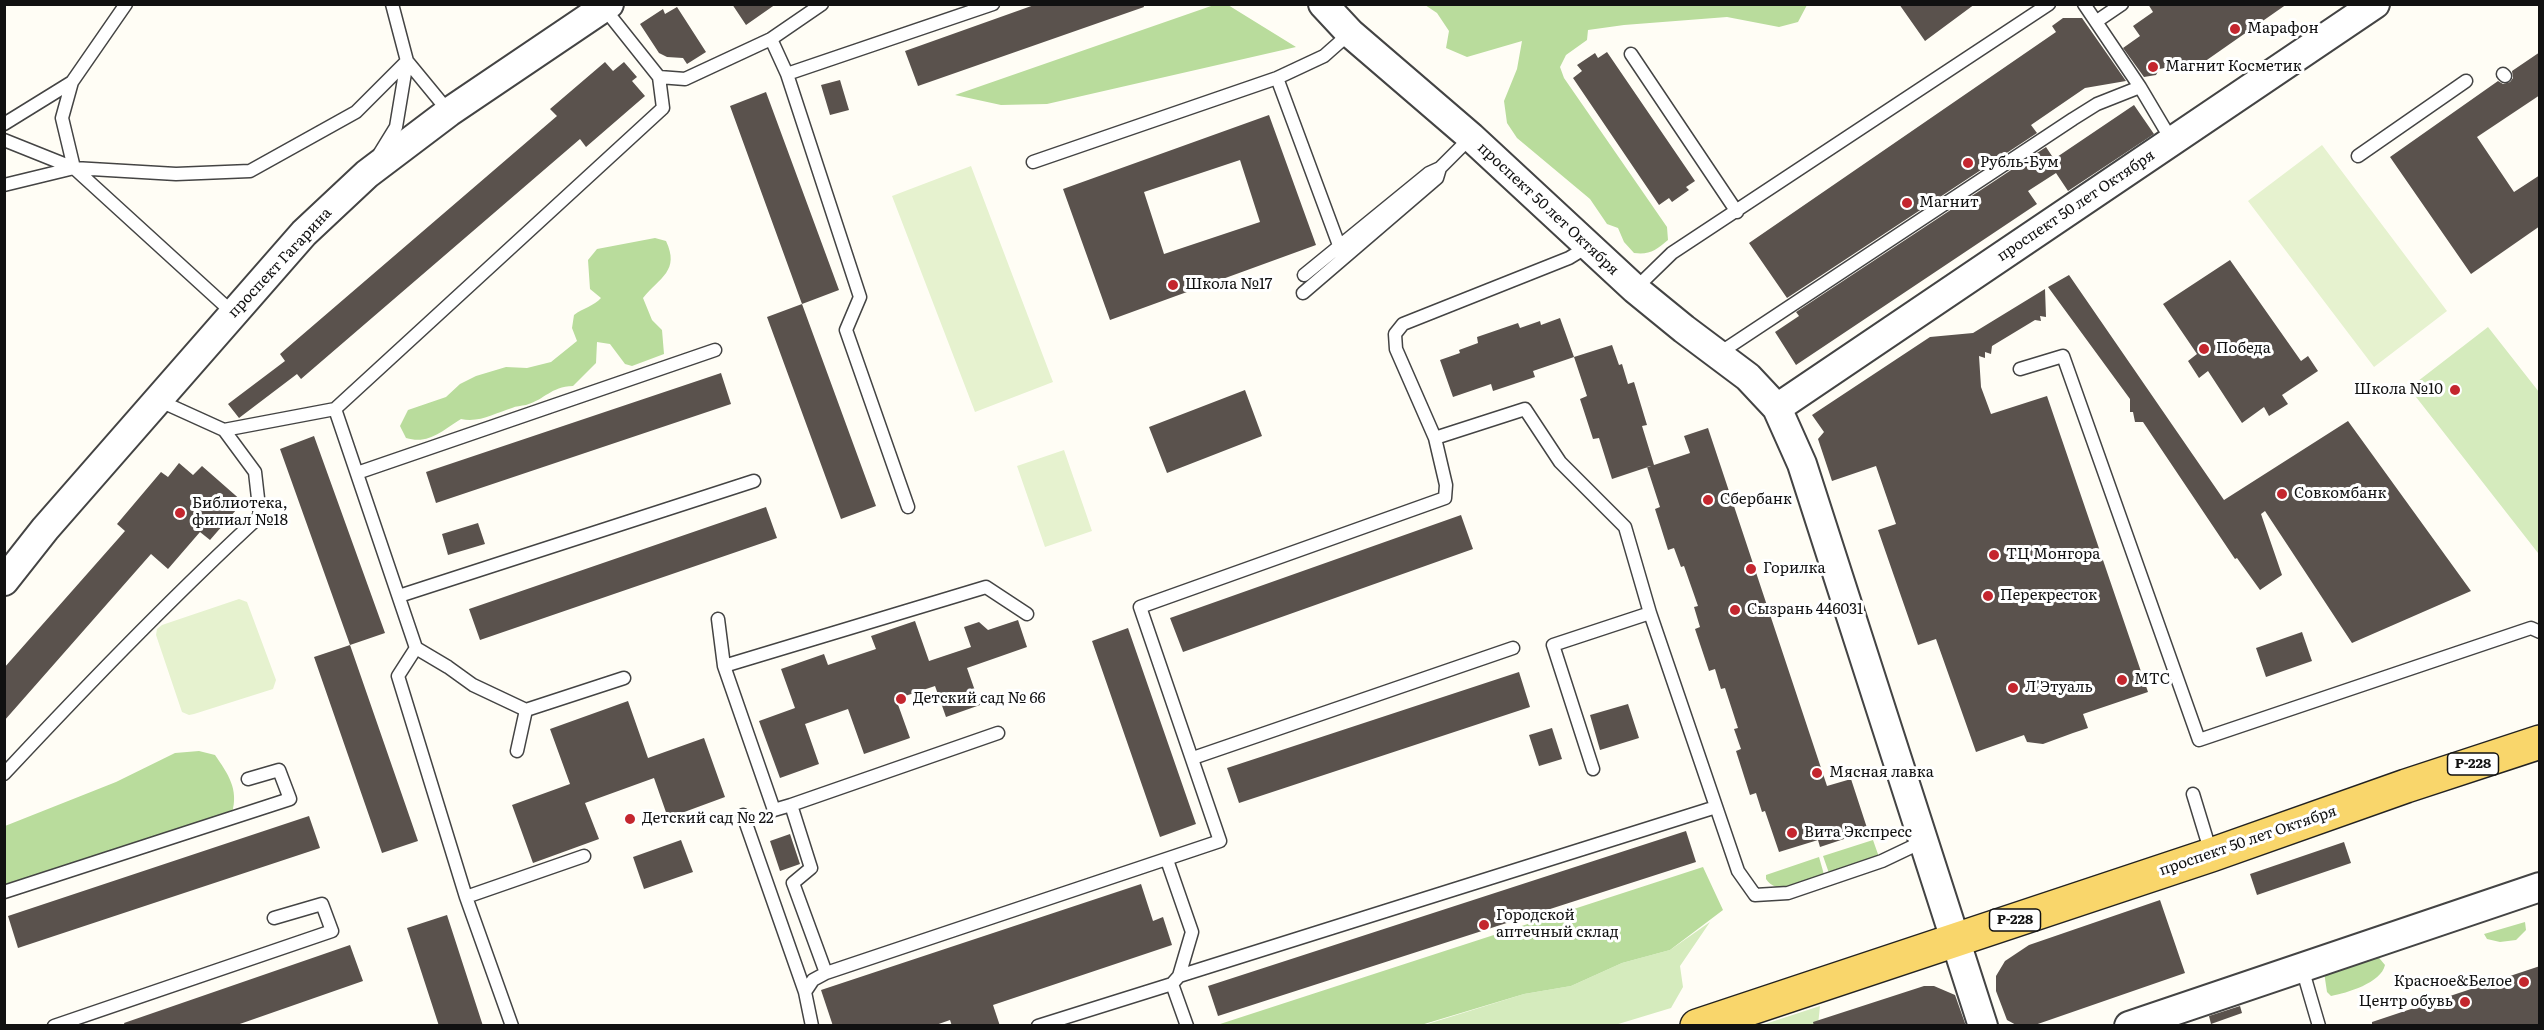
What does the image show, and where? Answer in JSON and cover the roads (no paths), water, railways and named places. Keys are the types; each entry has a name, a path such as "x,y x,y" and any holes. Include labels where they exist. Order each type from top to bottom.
{"main road":[{"name":"проспект 50 лет Октября","path":"1697,1026 2211,855 2406,786 2540,742"}],"street":[{"name":"проспект 50 лет Октября","path":"1323,4 1350,33 1471,137 1587,247 1635,289 1748,377 1777,408 1802,464 1956,939"},
{"name":"проспект 50 лет Октября","path":"1777,408 2375,4"},
{"name":"проспект Гагарина","path":"4,581 45,529 160,401 233,313 304,233 367,174 449,112 607,6"},
{"path":"2129,1026 2540,887"},
{"path":"1956,939 1983,1026"}],"lane":[{"path":"74,168 62,118 72,82 126,4"},
{"path":"367,174 396,128 407,61 392,4"},
{"path":"659,77 685,79 771,39 822,4"},
{"path":"787,74 993,4"},
{"path":"1635,289 1672,253 2049,4"},
{"path":"2084,4 2140,87 2172,141"},
{"path":"2097,21 2122,4"},
{"path":"224,430 335,409 663,108 659,77 607,6"},
{"path":"1033,162 1277,78 1324,56 1350,33"},
{"path":"771,39 787,74 860,297 846,330 908,507"},
{"path":"1631,54 1737,212"},
{"path":"407,61 449,112"},
{"path":"4,185 74,168 176,174 250,171 356,112 407,61"},
{"path":"1277,78 1341,253"},
{"path":"2358,156 2466,81"},
{"path":"4,124 72,82"},
{"path":"1718,354 2073,119 2097,104 2140,87"},
{"path":"1302,293 1341,253 1429,173 1440,168 1471,137"},
{"path":"4,140 74,168 233,313"},
{"path":"805,992 813,980 826,974 1220,841 1140,607 1444,498 1446,485 1435,438 1396,349 1395,334 1403,324 1569,258 1587,247"},
{"path":"1305,275 1341,253"},
{"path":"357,473 715,350"},
{"path":"2020,369 2063,356 2199,740 2531,628 2540,632"},
{"path":"4,774 95,676 176,594 260,516 255,472 224,430 160,401"},
{"path":"335,409 416,648 473,685 526,710 624,678"},
{"path":"1435,438 1524,409 1560,462 1625,527 1650,613 1738,871 1755,895 1788,893 1882,861 1924,841"},
{"path":"399,596 754,482"},
{"path":"724,666 986,587 1027,614"},
{"path":"1593,769 1553,645 1650,613"},
{"path":"718,619 724,666 774,810 998,733"},
{"path":"416,648 398,675 466,897 512,1026"},
{"path":"1193,758 1513,648"},
{"path":"518,751 526,710"},
{"path":"4,892 290,798 279,770 248,779"},
{"path":"2193,794 2211,855"},
{"path":"791,806 811,868 793,883 826,974"},
{"path":"1038,1026 1716,807"},
{"path":"743,815 805,992 813,1026"},
{"path":"466,897 584,856"},
{"path":"1167,860 1192,933 1176,980 1187,1026"},
{"path":"54,1026 332,931 322,904 274,918"},
{"path":"2302,968 2319,1026"}],"place":[{"name":"Марафон","path":"2235,29"},
{"name":"Магнит Косметик","path":"2153,67"},
{"name":"Рубль-Бум","path":"1968,163"},
{"name":"Магнит","path":"1907,203"},
{"name":"Школа №17","path":"1173,285"},
{"name":"Победа","path":"2204,349"},
{"name":"Школа №10","path":"2455,390"},
{"name":"Совкомбанк","path":"2282,494"},
{"name":"Сбербанк","path":"1708,500"},
{"name":"Библиотека, филиал №18","path":"180,513"},
{"name":"ТЦ Монгора","path":"1994,555"},
{"name":"Горилка","path":"1751,569"},
{"name":"Перекресток","path":"1988,596"},
{"name":"Сызрань 446031","path":"1735,610"},
{"name":"МТС","path":"2122,680"},
{"name":"Л'Этуаль","path":"2013,688"},
{"name":"Детский сад № 66","path":"901,699"},
{"name":"Мясная лавка","path":"1817,773"},
{"name":"Детский сад № 22","path":"630,819"},
{"name":"Вита Экспресс","path":"1792,833"},
{"name":"Городской аптечный склад","path":"1484,925"},
{"name":"Красное&Белое","path":"2524,982"},
{"name":"Центр обувь","path":"2465,1002"}]}
